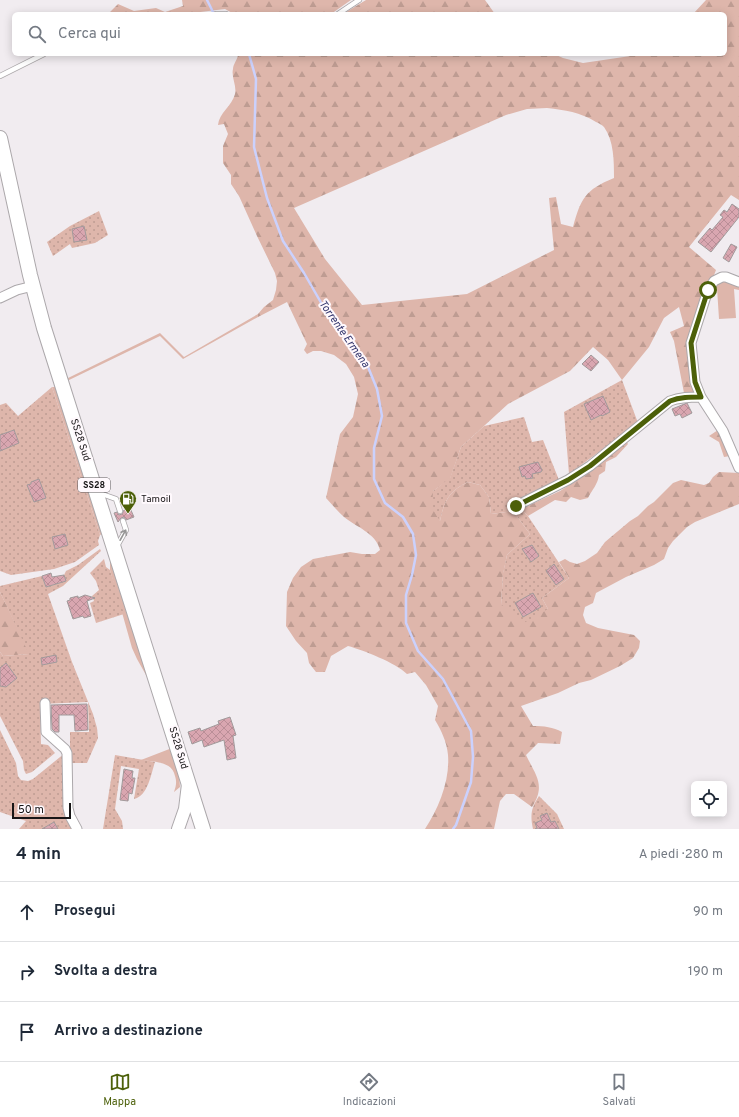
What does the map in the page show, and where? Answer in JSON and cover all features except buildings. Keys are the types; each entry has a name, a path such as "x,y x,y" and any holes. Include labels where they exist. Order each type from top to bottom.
{"main road":[{"name":"SS28 Sud","path":"0,138 33,286 51,350 188,780 198,825"},
{"path":"180,825 187,796 188,780"},
{"path":"180,825 188,816 198,825"}],"street":[{"path":"739,282 726,277 722,277 714,281 708,290 691,343 695,382 701,397 723,431 739,468"},
{"path":"0,298 17,290 33,286"},
{"path":"516,506 557,486 590,466 670,401 682,398 701,397"},
{"path":"45,703 46,732 65,748 67,753 68,808 70,816 77,829"}],"lane":[{"path":"341,12 358,0"},
{"path":"0,76 40,56"},
{"path":"97,493 116,499 120,511"},
{"path":"115,550 126,530 123,521"}],"green space":[{"path":"182,0 351,0 334,12 230,12 225,9 200,12 165,12 183,6"},
{"path":"366,0 485,0 494,12 346,12"},
{"path":"706,0 739,0 739,200 731,195 689,247 716,270 687,346 692,381 697,395 684,393 674,341 670,332 684,326 679,307 664,318 649,347 622,380 608,360 593,347 570,371 508,404 461,447 450,479 433,491 440,521 443,508 448,497 456,489 468,482 480,485 489,497 491,514 513,511 530,534 507,555 503,574 501,605 548,609 542,598 569,578 559,562 565,559 577,564 585,561 597,553 605,542 638,516 673,483 681,480 704,485 709,483 719,472 739,473 739,504 695,522 687,527 673,541 668,548 664,559 596,593 593,603 585,607 583,615 586,623 598,628 634,635 640,641 639,648 633,658 620,666 591,680 579,683 558,693 521,706 533,726 548,727 562,732 560,744 538,743 526,755 536,775 539,786 536,799 532,807 514,794 506,794 500,801 494,829 425,829 439,803 445,784 448,764 445,741 435,720 438,706 426,685 415,672 407,674 387,661 348,646 331,656 325,672 316,672 309,663 307,653 296,641 286,626 287,592 293,578 301,567 313,559 350,552 375,554 380,550 378,544 370,535 344,517 326,498 340,434 353,417 358,394 354,377 346,364 334,355 321,351 313,351 307,354 304,350 307,344 287,302 258,317 258,314 264,307 273,300 277,281 275,273 239,196 231,184 231,175 223,163 223,146 228,134 224,124 218,125 221,117 235,94 233,72 238,56 558,56 583,63 630,56 727,56 727,12 695,12","holes":["547,108 566,111 590,119 604,127 612,145 614,178 604,182 590,191 582,202 573,227 561,224 556,197 549,198 554,250 467,294 362,305 325,259 294,208 506,115 527,109"]},
{"path":"118,4 134,11 156,8 165,12 110,12"},
{"path":"99,211 108,235 95,243 72,248 70,244 53,256 47,242 70,226"},
{"path":"725,281 739,286 739,290 734,289 736,318 719,319 717,288 708,302 716,286"},
{"path":"258,314 258,317 183,359 160,336 67,381 66,379 160,333 184,357"},
{"path":"622,380 638,423 569,474 564,412"},
{"path":"52,387 58,387 104,533 100,535"},
{"path":"52,387 100,535 98,541 99,545 75,562 54,569 11,575 0,571 0,405 6,403 18,416"},
{"path":"524,417 532,442 543,440 559,480 516,500 513,505 513,511 491,514 489,497 480,485 468,482 456,489 448,497 443,508 440,521 432,508 433,491 450,478 461,447 484,426"},
{"path":"718,430 730,456 724,457 719,442 709,436"},
{"path":"626,441 628,444 616,457 606,462 605,471 599,475 588,498 580,500 571,497 566,502 555,500 528,516 521,509 560,491 588,473"},
{"path":"521,509 528,516 569,578 542,598 548,609 522,624 514,611 501,605 503,573 507,555 530,534 513,511"},
{"path":"100,549 101,551 63,586 48,594 72,662 93,714 98,738 87,763 70,763 70,732 89,732 88,702 40,704 41,744 48,745 55,753 32,772 26,774 23,761 0,716 0,652 3,656 29,654 0,592 0,586 42,576 46,587 66,581 64,575 66,571 78,565"},
{"path":"104,559 106,567 110,570 124,614 96,623 90,603 94,601 92,596 99,590 96,581 90,573"},
{"path":"112,559 151,684 132,648 110,570 110,561"},
{"path":"0,592 30,654 3,656 0,652"},
{"path":"0,730 16,763 18,776 21,780 28,781 33,779 65,753 74,829 19,829 26,821 0,812"},
{"path":"172,748 179,774 180,787 174,792 176,780 170,767 162,763 141,760"},
{"path":"115,755 155,762 146,789 143,794 134,799 139,769 121,766 115,809 122,821 123,829 103,829"},
{"path":"539,796 557,814 564,829 533,829 532,812 534,804"}],"waterway":[{"name":"Torrente Ermena","path":"207,0 213,12"},
{"name":"Torrente Ermena","path":"250,56 256,79 254,147 267,198 283,241 304,273 331,320 366,362 377,389 382,416 374,448 374,479 385,503 403,517 413,534 416,555 406,595 406,623 418,651 443,679 471,731 473,757 471,782 456,825 453,829"}],"place":[{"name":"Tamoil","path":"128,514"}],"route":[{"path":"516,506 546,492 590,466 670,401 687,397 701,397 695,382 691,343 708,290"}]}
